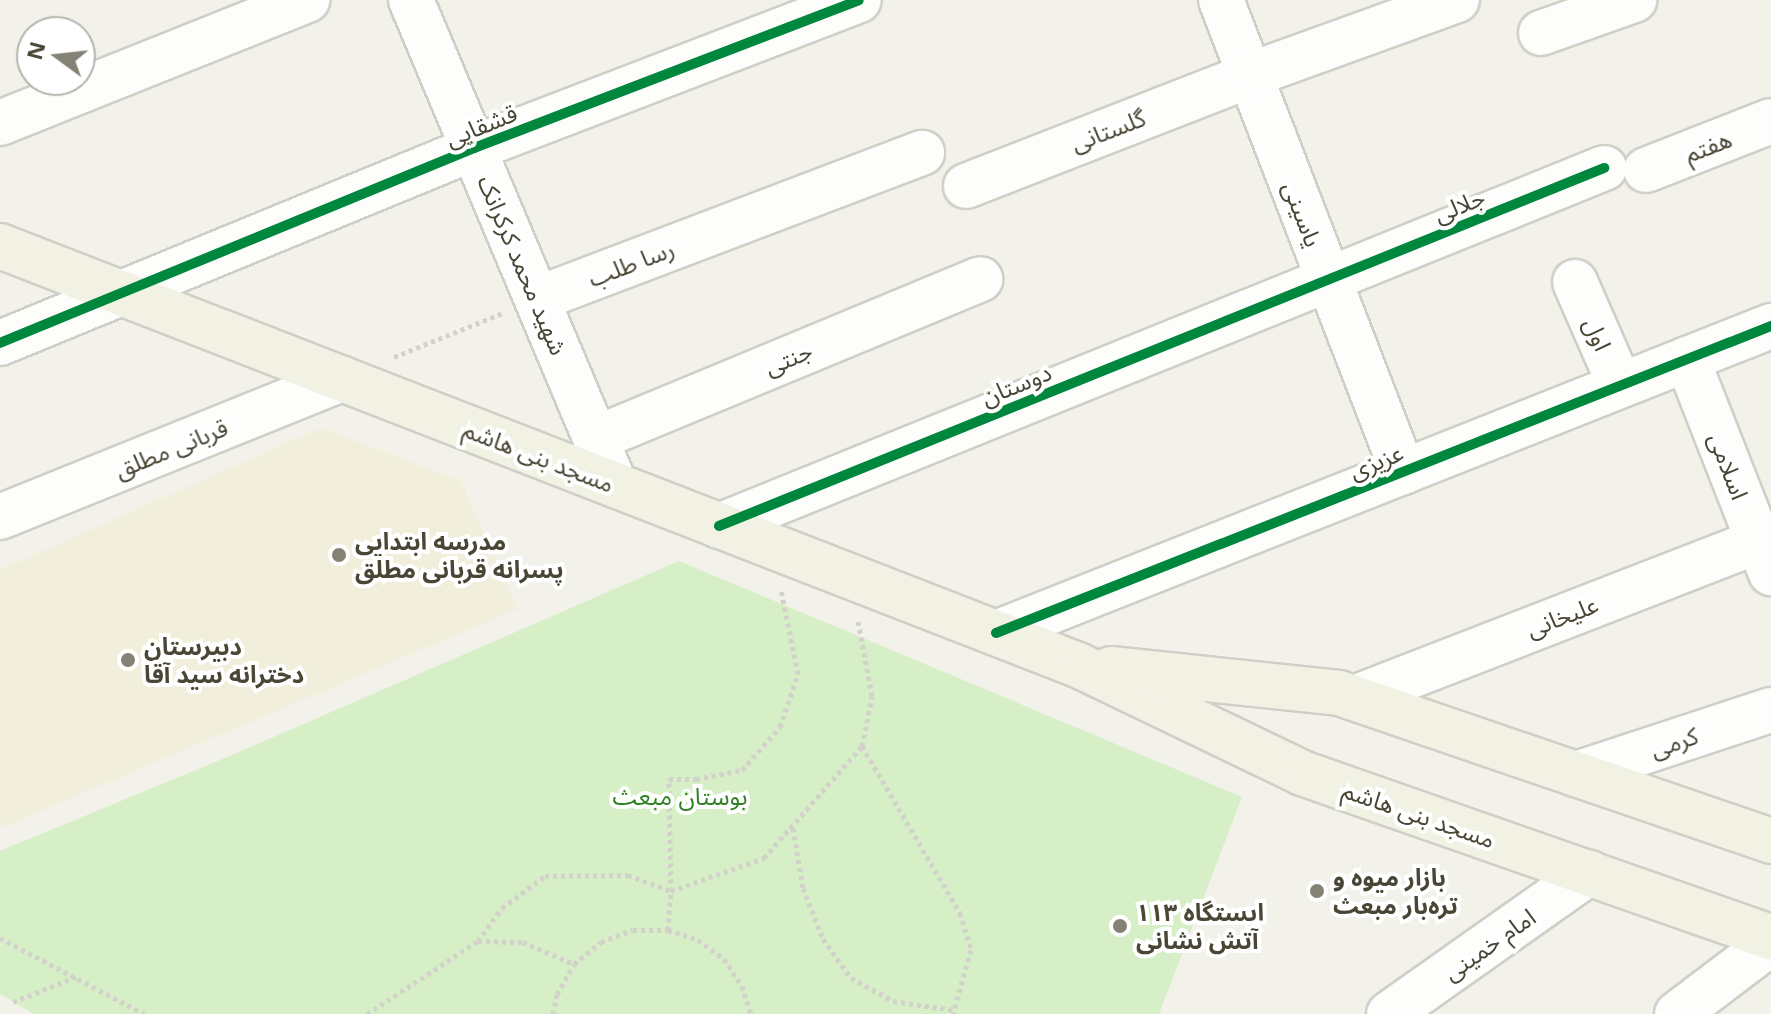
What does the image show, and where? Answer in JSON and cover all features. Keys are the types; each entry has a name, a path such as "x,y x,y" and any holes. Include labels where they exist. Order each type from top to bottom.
{"main road":[{"name":"مسجد بنی هاشم","path":"0,246 1078,665 1302,773 1771,940"},
{"name":"مسجد بنی هاشم","path":"1078,665 1339,693 1771,841"}],"street":[{"name":"شهید محمد کرکرانک","path":"411,0 615,485"},
{"name":"قشقایی","path":"0,343 474,148 859,0"},
{"name":"یاسینی","path":"1221,0 1403,472"},
{"name":"گلستانی","path":"966,186 1250,75 1401,9 1457,0"},
{"path":"1541,33 1634,0"},
{"path":"0,123 303,1"},
{"name":"هفتم","path":"1625,169 1771,121"},
{"name":"رسا طلب","path":"537,299 922,153"},
{"name":"جلالی","path":"1328,279 1625,169"},
{"name":"جنتی","path":"597,438 980,279"},
{"name":"دوستان","path":"719,526 1328,279"},
{"name":"اول","path":"1575,282 1620,385"},
{"name":"عزیزی","path":"996,633 1771,326"},
{"name":"اسلامی","path":"1687,359 1767,550"},
{"name":"قربانی مطلق","path":"0,517 342,379"},
{"name":"علیخانی","path":"1354,698 1767,550"},
{"name":"کرمی","path":"1576,774 1771,710"},
{"name":"امام خمینی","path":"1389,1014 1589,873"},
{"path":"1677,1014 1771,940"}],"path":[{"path":"342,379 537,299"},
{"path":"668,930 671,891 669,779 696,779 742,770 780,727 798,674 772,546"},
{"path":"367,1014 478,941 502,908 545,876 628,875 671,891 764,858 862,746 872,696 850,577"},
{"path":"793,827 803,888 823,939 851,978 893,1001 953,1012 971,950 960,913 862,746"},
{"path":"553,1014 557,994 574,964 601,942 633,930 668,930 698,940 724,959 742,986 751,1014"},
{"path":"0,938 78,976 144,1014"},
{"path":"478,941 523,942 574,964"},
{"path":"13,1002 78,976"}],"shaded area":[{"path":"321,428 461,481 517,609 0,828 0,570"}],"green space":[{"name":"بوستان مبعث","path":"679,561 1242,797 1159,1014 34,1014 0,994 0,851 237,753"}],"cycle path":[{"path":"0,343 474,148 859,0"},
{"path":"719,526 1604,168"},
{"path":"996,633 1771,326"}],"place":[{"name":"مدرسه ابتدایی پسرانه قربانی مطلق","path":"339,555"},
{"name":"دبیرستان دخترانه سید آقا","path":"128,660"},
{"name":"بازار میوه و تره‌بار مبعث","path":"1317,891"},
{"name":"ایستگاه ۱۱۳ آتش نشانی","path":"1120,926"}]}
